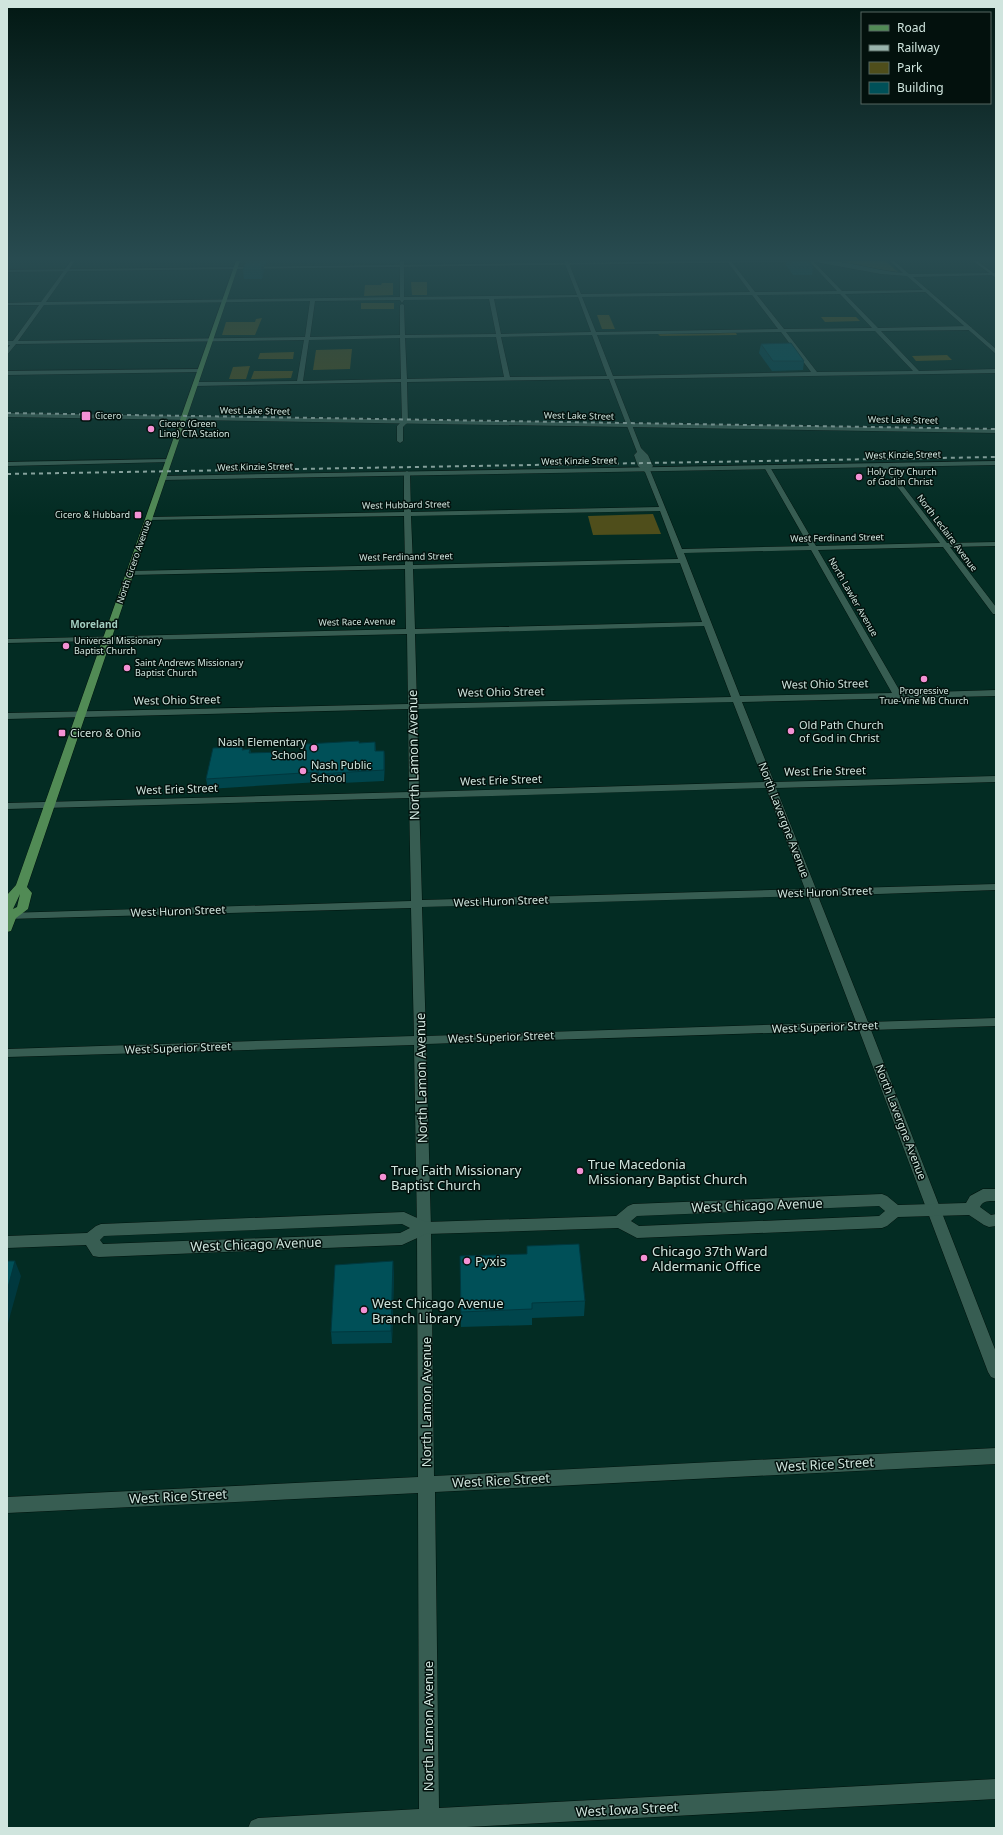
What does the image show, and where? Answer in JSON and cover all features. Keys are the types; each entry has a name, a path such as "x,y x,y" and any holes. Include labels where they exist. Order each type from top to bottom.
{"main road":[{"name":"North Cicero Avenue","path":"8,920 22,909 26,893 21,887 209,347"}],"street":[{"path":"300,382 306,347"},
{"path":"400,441 404,380 403,347"},
{"path":"500,347 507,378"},
{"name":"North Lavergne Avenue","path":"599,347 640,452 637,455 641,466 647,469 663,509 935,1210 996,1372"},
{"path":"794,347 815,374"},
{"path":"892,347 917,372"},
{"path":"7,373 200,370"},
{"path":"196,384 996,371"},
{"name":"West Lake Street","path":"7,415 161,417 183,419"},
{"name":"West Lake Street","path":"7,415 386,422 402,424 629,425 996,431"},
{"path":"583,425 591,427 669,423 680,426"},
{"path":"7,464 169,460"},
{"name":"West Kinzie Street","path":"163,478 996,463"},
{"name":"North Leclaire Avenue","path":"884,465 996,612"},
{"name":"North Lawler Avenue","path":"767,467 898,695"},
{"name":"North Lamon Avenue","path":"407,473 424,1228 429,1824"},
{"name":"West Hubbard Street","path":"149,519 663,509"},
{"name":"West Ferdinand Street","path":"679,551 996,544"},
{"name":"West Ferdinand Street","path":"130,573 683,561"},
{"name":"West Race Avenue","path":"7,641 708,624"},
{"name":"West Ohio Street","path":"7,716 996,693"},
{"name":"West Erie Street","path":"7,806 996,779"},
{"name":"West Huron Street","path":"8,920 417,904 996,887"},
{"name":"West Superior Street","path":"7,1053 996,1022"},
{"path":"972,1209 975,1200 983,1195 996,1195"},
{"name":"West Chicago Avenue","path":"90,1239 99,1251 402,1240 424,1228 620,1222 637,1232 882,1222 895,1210 882,1200 633,1210 620,1222"},
{"path":"895,1210 972,1209 989,1221 996,1220"},
{"name":"West Chicago Avenue","path":"7,1242 90,1239 101,1230 404,1218 424,1228"},
{"name":"West Rice Street","path":"7,1505 996,1456"},
{"name":"West Iowa Street","path":"258,1828 429,1824 996,1789"}],"green space":[{"path":"352,349 350,369 313,370 316,350"},
{"path":"294,352 293,359 258,359 260,353"},
{"path":"947,355 952,360 916,361 912,356"},
{"path":"250,366 246,379 229,379 233,367"},
{"path":"254,371 293,371 291,378 251,379"},
{"path":"653,514 661,534 593,535 588,516"}],"building":[{"path":"763,347 794,347 804,361 773,361"},
{"path":"359,741 359,743 375,742 375,751 384,751 384,770 318,774 319,772 206,779 213,748 243,747 242,750 250,749 249,753 305,753 306,744"},
{"path":"579,1244 585,1301 532,1303 532,1309 461,1312 460,1256 527,1254 527,1246"},
{"path":"7,1261 15,1261 7,1291"},
{"name":"West Chicago Avenue Branch Library","path":"393,1261 391,1331 331,1332 335,1265"}],"railway":[{"path":"7,413 996,429"},
{"path":"7,474 996,457"}],"place":[{"name":"Cicero","path":"86,416"},
{"name":"Cicero (Green Line) CTA Station","path":"151,429"},
{"name":"Holy City Church of God in Christ","path":"859,477"},
{"name":"Cicero & Hubbard","path":"138,515"},
{"name":"Universal Missionary Baptist Church","path":"66,646"},
{"name":"Saint Andrews Missionary Baptist Church","path":"127,668"},
{"name":"Progressive True-Vine MB Church","path":"924,679"},
{"name":"Old Path Church of God in Christ","path":"791,731"},
{"name":"Cicero & Ohio","path":"62,733"},
{"name":"Nash Elementary School","path":"314,748"},
{"name":"Nash Public School","path":"303,771"},
{"name":"True Macedonia Missionary Baptist Church","path":"580,1171"},
{"name":"True Faith Missionary Baptist Church","path":"383,1177"},
{"name":"Chicago 37th Ward Aldermanic Office","path":"644,1258"},
{"name":"Pyxis","path":"467,1261"},
{"name":"West Chicago Avenue Branch Library","path":"364,1310"}],"district":[{"name":"Moreland","path":"94,624"}]}
